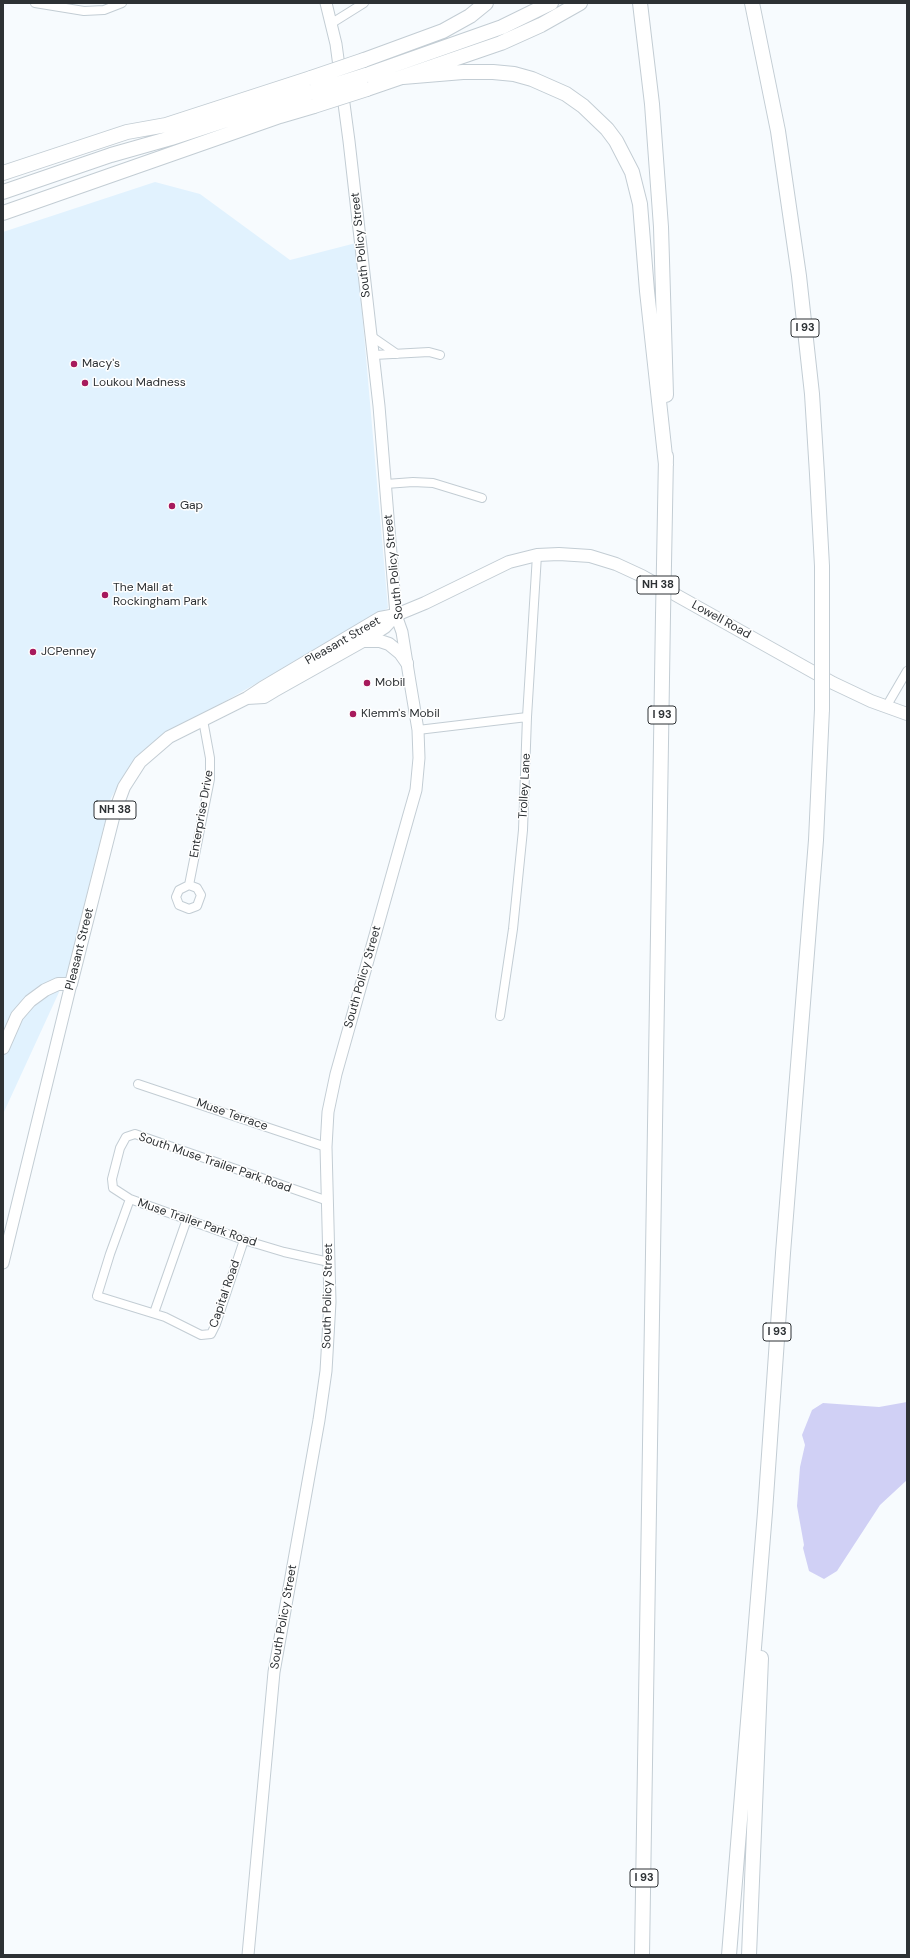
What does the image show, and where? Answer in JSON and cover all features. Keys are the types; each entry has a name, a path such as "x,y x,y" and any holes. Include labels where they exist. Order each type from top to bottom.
{"highway":[{"path":"3,173 127,132 166,125 364,60 443,32 470,16 486,3"},
{"path":"3,213 280,116 314,106 366,82 502,28 552,3"},
{"path":"403,77 501,43 541,25 580,3"},
{"name":"I 93","path":"640,3 652,104 661,226 666,342 666,465 642,1955"},
{"name":"I 93","path":"729,1955 765,1512 783,1253 816,840 822,709 822,566 812,394 778,131 752,3"},
{"path":"3,192 111,155 171,138 312,92 403,77 464,72 514,74 532,79 566,94 583,106 607,129 616,141 632,172 640,204 647,291 666,465"},
{"path":"111,155 166,125"},
{"path":"749,1955 760,1700 765,1512"}],"main road":[{"name":"Lowell Road","path":"396,615 425,603 509,562 537,555 559,554 590,556 630,570 833,683 886,707 907,714"},
{"name":"Pleasant Street","path":"247,698 264,697 363,641 385,627 396,615"},
{"name":"Pleasant Street","path":"71,984 114,814 124,787 140,762 169,737 247,698 380,618 396,615"},
{"path":"363,641 371,640 389,644 400,653 407,663"},
{"path":"3,1048 17,1016 30,1001 45,990 58,984 71,984"}],"street":[{"path":"35,3 84,11 104,10 122,3"},
{"name":"South Policy Street","path":"248,1955 274,1672 320,1415 326,1371 329,1332 326,1147 328,1112 331,1092 416,790 419,758 418,730 402,632 396,615 374,355 349,141 332,23 326,3"},
{"path":"332,23 364,3"},
{"path":"371,336 397,354"},
{"path":"374,355 429,352 440,355"},
{"path":"386,484 413,482 433,483 482,498"},
{"name":"Trolley Lane","path":"500,1016 512,942 523,830 527,716 537,555"},
{"path":"886,707 907,670"},
{"path":"418,730 527,716"},
{"name":"Enterprise Drive","path":"189,885 211,768 203,720"},
{"name":"Pleasant Street","path":"3,1263 71,984"},
{"name":"Muse Terrace","path":"138,1084 326,1147"},
{"name":"South Muse Trailer Park Road","path":"130,1199 113,1188 112,1179 120,1148 126,1137 135,1134 328,1201"},
{"name":"Muse Trailer Park Road","path":"154,1313 97,1296 110,1254 130,1199 244,1240 284,1252 329,1262"},
{"path":"154,1313 187,1219"},
{"name":"Capital Road","path":"154,1313 201,1335 211,1334 216,1324 244,1240"}],"shaded area":[{"name":"The Mall at Rockingham Park","path":"155,182 200,194 290,260 356,243 388,608 154,742 129,767 111,798 66,977 3,1114 3,232"},
{"path":"907,1402 907,1480 880,1505 837,1571 824,1579 809,1571 803,1548 804,1545 797,1506 800,1467 805,1445 802,1435 812,1410 823,1403 879,1407"}],"place":[{"name":"Macy's","path":"74,364"},
{"name":"Loukou Madness","path":"85,383"},
{"name":"Gap","path":"172,506"},
{"name":"The Mall at Rockingham Park","path":"105,595"},
{"name":"JCPenney","path":"33,652"},
{"name":"Mobil","path":"367,683"},
{"name":"Klemm's Mobil","path":"353,714"}]}
